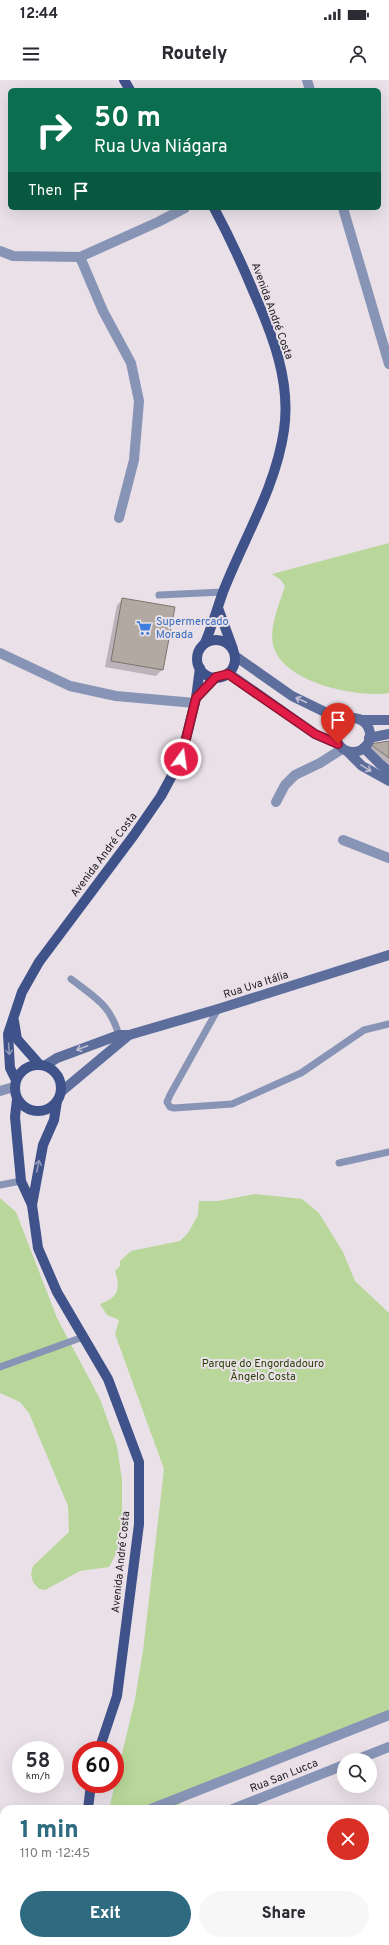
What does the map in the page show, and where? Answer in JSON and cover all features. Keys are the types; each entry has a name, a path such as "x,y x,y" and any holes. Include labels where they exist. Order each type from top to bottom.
{"main road":[{"name":"Avenida André Costa","path":"205,643 223,592 276,468 284,429 286,394 279,357 259,303 233,242 215,210"},
{"path":"218,608 234,654 234,663 228,674 216,677 204,673 198,663 198,652 205,643 218,640 230,646 234,654"},
{"name":"Avenida André Costa","path":"15,1083 10,1068 8,1034 22,992 38,962 134,835 161,796 181,759 196,701 200,668"},
{"name":"Avenida André Costa","path":"196,701 216,677"},
{"name":"Avenida André Costa","path":"13,1018 17,1039 42,1065"},
{"path":"42,1065 53,1070 58,1076 62,1091 58,1101 48,1109 36,1112 25,1108 17,1099 15,1083 21,1071 29,1066 42,1065"},
{"name":"Avenida André Costa","path":"17,1099 15,1117 21,1181 32,1205 38,1248 57,1292 108,1379 139,1462 140,1524 117,1696 102,1741"},
{"name":"Avenida André Costa","path":"32,1205 43,1145 54,1120 58,1101"},
{"path":"88,1805 90,1793"}],"street":[{"path":"0,251 13,256 80,257 181,210"},
{"path":"344,210 389,364"},
{"path":"80,257 103,311 131,364 139,401 134,460 119,518"},
{"path":"0,653 70,686 116,696 196,701"},
{"path":"234,654 292,696 327,712 361,720 389,720"},
{"path":"228,674 315,734 342,748 362,766 389,781"},
{"path":"342,748 336,733 337,727 340,723 351,718"},
{"path":"276,802 285,785 295,775 320,763 342,748 358,751 364,748 369,738 368,728 361,720"},
{"path":"369,738 389,734"},
{"path":"364,748 389,771"},
{"path":"343,840 389,858"},
{"name":"Rua Uva Itália","path":"42,1065 57,1058 123,1037 218,1009 389,955"},
{"name":"Rua Uva Itália","path":"62,1091 123,1037"},
{"path":"0,1091 15,1083"},
{"path":"161,1805 389,1715"},
{"path":"374,1753 389,1747"},
{"name":"Rua San Lucca","path":"244,1805 337,1768"}],"lane":[{"path":"159,595 223,592"},
{"path":"70,979 102,1003 115,1020 123,1037"},
{"path":"218,1009 170,1094 168,1102 170,1106 174,1108 232,1104 301,1073 364,1030 389,1024"},
{"path":"339,1163 389,1152"},
{"path":"0,1185 21,1181"},
{"path":"0,1367 83,1337"}],"green space":[{"path":"389,543 389,693 360,693 324,686 307,679 292,670 281,660 274,648 272,633 273,625 285,586 281,580 272,574"},
{"name":"Parque do Engordadouro Ângelo Costa","path":"255,1194 302,1199 319,1213 343,1252 355,1281 389,1313 389,1718 192,1795 178,1805 110,1805 113,1793 124,1793 124,1746 135,1699 143,1651 164,1469 115,1334 119,1320 107,1315 100,1304 111,1299 118,1288 115,1271 120,1266 120,1261 131,1251 180,1241 188,1233 198,1215 199,1201 218,1201"},
{"path":"0,1198 16,1212 57,1318 100,1399 117,1446 122,1480 122,1521 118,1550 109,1567 80,1571 45,1590 39,1589 33,1582 31,1574 33,1566 69,1532 68,1506 29,1413 20,1402 0,1393"}],"building":[{"name":"Supermercado Morada","path":"122,598 175,607 163,670 111,661"},
{"path":"389,741 389,758 370,744"}],"place":[{"name":"Supermercado Morada","path":"144,628"}],"route":[{"path":"181,759 196,698 201,691 216,677 228,674 315,734 338,744"}]}
